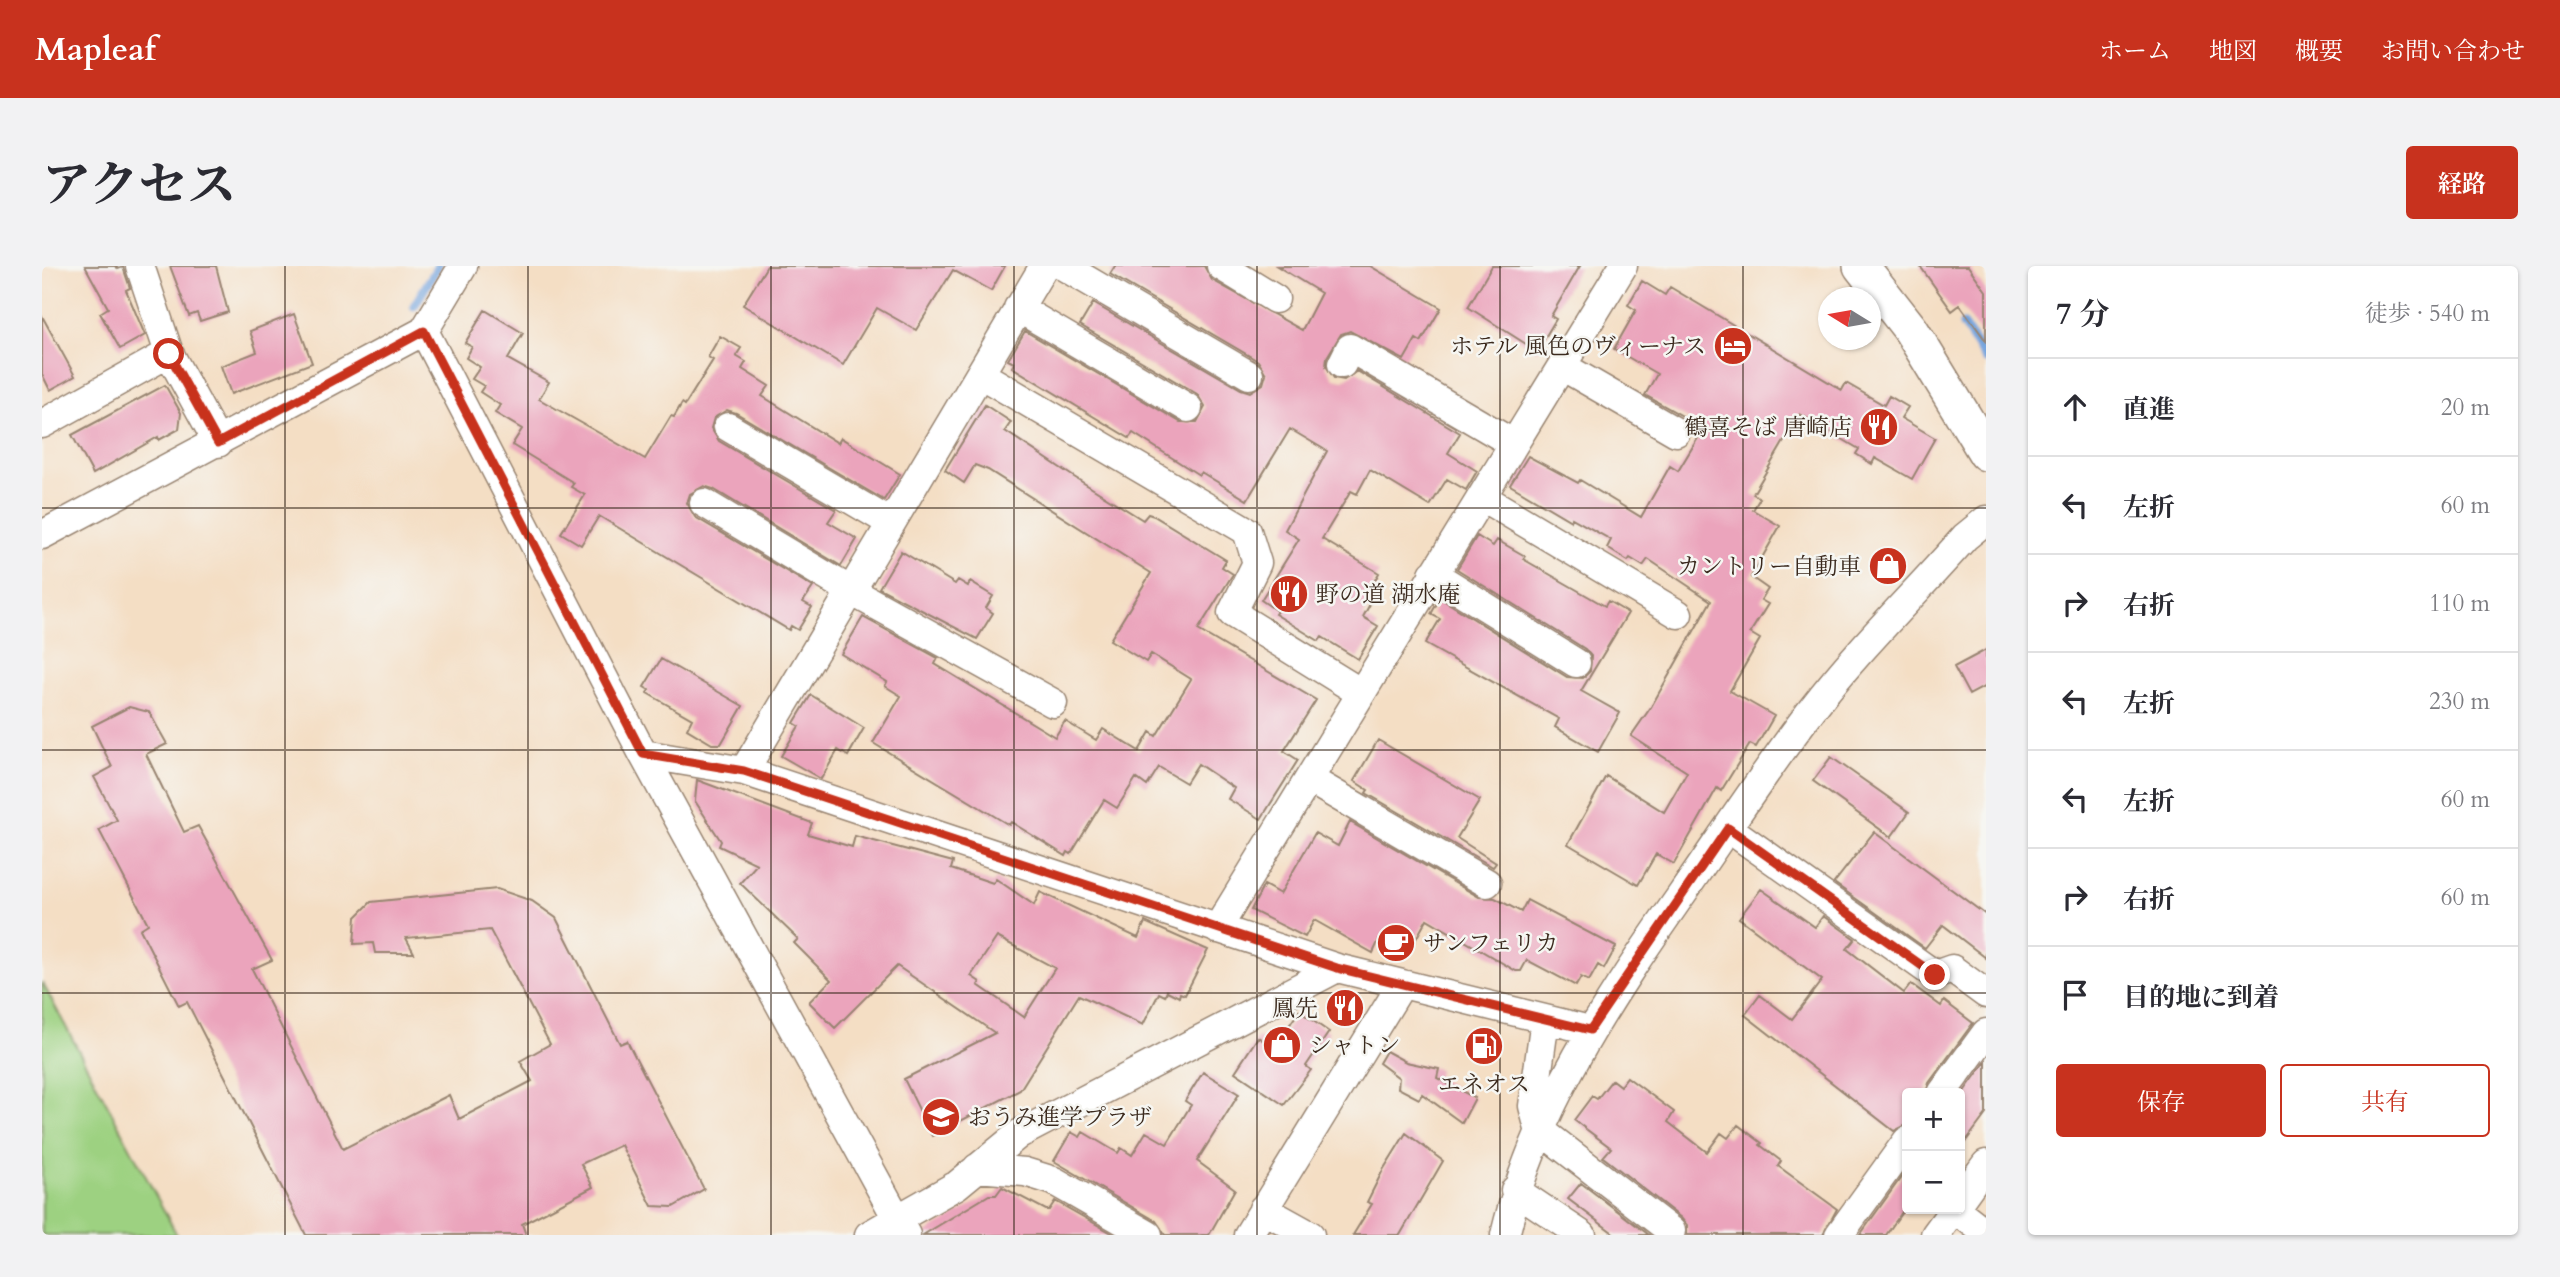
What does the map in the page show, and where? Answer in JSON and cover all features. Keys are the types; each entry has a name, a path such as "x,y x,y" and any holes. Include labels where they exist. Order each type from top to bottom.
{"main road":[{"path":"1861,266 1911,330 1986,453"}],"street":[{"path":"140,266 169,354 218,443"},
{"path":"42,535 424,331 463,266"},
{"path":"744,771 1044,266"},
{"path":"1063,266 1250,375"},
{"path":"1221,266 1275,299"},
{"path":"1217,929 1623,266"},
{"path":"1018,308 1188,408"},
{"path":"424,331 643,754 902,1227"},
{"path":"1342,365 1350,348 1514,444"},
{"path":"42,424 169,354"},
{"path":"1562,366 1676,432"},
{"path":"979,374 1247,531 1257,563 1232,612 1362,693"},
{"path":"729,426 891,523"},
{"path":"1482,497 1678,614"},
{"path":"704,503 1053,703"},
{"path":"1505,1235 1515,1190 1539,1129 1590,1030 1814,706 1965,537 1986,520"},
{"path":"1433,574 1576,663"},
{"path":"643,754 744,771 1337,968 1590,1030"},
{"path":"1309,779 1487,883"},
{"path":"1728,828 1935,975 1952,969 1986,994"},
{"path":"869,1235 902,1227 1018,1134 1337,968"},
{"path":"1248,1235 1402,984"},
{"path":"1545,1019 1533,1106 1539,1129 1671,1231"},
{"path":"1946,1088 1986,1033"},
{"path":"1839,1235 1902,1148"},
{"path":"1965,1193 1986,1164"},
{"path":"977,1168 1025,1172 1054,1181 1148,1235"},
{"path":"1515,1190 1582,1235"},
{"path":"1263,1209 1310,1235"},
{"path":"1935,1235 1950,1214"},
{"path":"1961,1214 1986,1233"}],"green space":[{"path":"42,982 177,1235 42,1235"}],"building":[{"path":"85,266 116,266 118,269 123,267 130,288 126,290 145,335 120,349 100,313 108,308"},
{"path":"170,266 216,266 228,312 200,321 197,313 189,316"},
{"path":"767,266 1005,266 991,291 953,270 916,330 877,308 843,365 743,305"},
{"path":"1115,266 1204,266 1212,280 1302,330 1321,293 1277,266 1370,266 1441,308 1421,342 1416,339 1404,360 1350,331 1341,334 1327,357 1326,366 1334,378 1344,380 1357,371 1460,433 1448,453 1477,471 1466,490 1447,479 1430,506 1370,470 1357,494 1351,491 1322,539 1379,573 1372,585 1378,589 1363,617 1378,626 1358,659 1322,637 1319,641 1275,614 1277,611 1261,600 1299,539 1285,530 1327,451 1290,429 1247,500 1201,472 1199,475 1133,433 1129,438 1012,367 1014,363 1008,360 1025,331 1180,422 1197,422 1205,407 1197,394 1080,325 1093,303 1241,389 1250,392 1263,384 1266,374 1258,361 1110,274"},
{"path":"1492,266 1580,266 1551,316 1556,319 1537,351 1468,307"},
{"path":"1920,266 1968,266 1986,291 1986,341 1960,305 1952,311"},
{"path":"1642,281 1665,295 1670,287 1842,390 1846,383 1884,405 1889,396 1908,407 1901,418 1935,438 1912,479 1875,458 1872,464 1856,454 1859,449 1800,414 1753,494 1760,498 1753,510 1780,526 1751,577 1768,589 1761,600 1768,604 1750,633 1760,639 1730,691 1774,716 1756,747 1750,744 1721,791 1717,788 1674,864 1656,854 1638,885 1568,844 1606,776 1664,812 1687,772 1631,736 1651,707 1711,601 1648,559 1643,566 1630,558 1628,561 1607,548 1611,540 1572,518 1571,521 1510,485 1528,456 1578,483 1580,480 1641,517 1670,466 1678,471 1704,428 1645,395 1657,374 1614,349 1636,310 1628,305"},
{"path":"485,310 523,333 508,359 549,382 539,399 645,459 671,416 674,417 682,403 685,405 713,360 708,357 720,336 741,348 736,356 746,362 742,369 769,386 762,396 838,443 841,438 900,474 884,500 736,413 727,410 714,418 711,428 719,441 836,510 828,522 857,539 841,566 713,489 704,486 690,494 687,503 695,517 813,587 803,602 812,607 798,630 791,626 789,630 599,516 581,545 561,533 585,495 571,487 574,483 512,445 522,429 495,413 500,405 480,392 484,386 472,379 480,367 466,358 472,347 465,343"},
{"path":"294,314 312,363 231,394 221,366 257,352 250,331"},
{"path":"42,316 75,376 50,390 42,374"},
{"path":"165,385 181,413 179,429 159,440 158,437 93,474 72,435"},
{"path":"985,405 1011,422 1005,431 1074,477 1143,520 1148,514 1154,516 1226,560 1222,567 1233,574 1198,630 1316,700 1284,751 1298,760 1261,819 1228,799 1234,788 1198,764 1186,783 1159,767 1147,786 1136,778 1117,808 1104,800 1071,854 1068,852 1066,856 873,743 901,696 885,686 887,682 841,654 863,617 938,658 935,664 1055,737 1065,721 1096,740 1103,729 1139,751 1150,732 1156,736 1191,679 1151,654 1146,662 1110,640 1151,573 988,470 975,465 964,483 945,470"},
{"path":"1477,536 1493,546 1497,540 1525,556 1523,559 1605,606 1608,601 1628,613 1581,691 1620,713 1598,752 1555,727 1559,719 1425,644 1440,619 1431,614 1440,598 1567,677 1583,678 1590,671 1591,656 1585,649 1457,569"},
{"path":"901,551 955,584 958,580 968,586 970,582 993,596 986,608 993,613 977,639 879,588"},
{"path":"1986,650 1986,686 1969,695 1954,667"},
{"path":"661,659 743,706 721,744 712,744 687,729 692,719 647,693 649,690 644,687"},
{"path":"811,695 864,728 848,756 838,750 821,779 781,756 799,726 794,723"},
{"path":"129,707 149,712 167,744 146,754 184,832 198,826 272,960 252,969 343,1149 449,1095 459,1119 532,1081 520,1061 550,1044 490,930 406,938 414,953 375,953 373,943 354,944 356,917 371,902 497,889 532,901 556,918 620,1044 627,1041 704,1189 673,1207 652,1206 621,1145 581,1164 593,1187 522,1224 526,1235 306,1235 187,1002 179,1006 140,929 148,924 99,830 117,820 94,777 112,767 92,726"},
{"path":"1378,740 1480,800 1457,838 1496,863 1493,867 1366,793 1368,790 1354,781"},
{"path":"1831,757 1909,812 1891,837 1813,781"},
{"path":"697,780 812,823 808,834 852,847 855,836 953,862 951,869 993,883 996,879 1034,905 1040,892 1138,938 1145,922 1208,950 1185,995 1180,993 1179,997 1167,991 1165,996 1159,993 1143,1025 1079,995 1020,1090 932,1136 904,1079 995,1033 897,966 835,1028 809,1002 831,980 794,943 798,939 740,883 757,864 719,846 721,841 695,801","holes":["997,937 1055,968 1024,1017 978,985 980,982 971,976"]},
{"path":"1350,822 1479,897 1495,898 1521,912 1527,900 1616,947 1604,969 1598,965 1589,981 1581,977 1576,986 1527,960 1521,971 1516,971 1427,919 1412,946 1396,938 1392,947 1379,940 1373,953 1314,920 1305,937 1251,910 1264,885 1280,894 1315,833 1338,846"},
{"path":"1874,832 1986,915 1986,958 1943,925 1925,948 1834,883"},
{"path":"1761,889 1815,927 1823,916 1855,939 1847,949 1904,993 1911,984 1941,1006 1944,1001 1973,1023 1928,1088 1902,1088 1902,1127 1894,1131 1745,1015 1760,995 1792,1019 1822,980 1739,918"},
{"path":"1299,1011 1329,1032 1306,1066 1311,1070 1284,1105 1235,1072 1258,1037 1274,1048"},
{"path":"1386,1051 1406,1062 1439,1069 1437,1078 1475,1098 1462,1123 1422,1094 1419,1099 1398,1088 1399,1078 1379,1063"},
{"path":"1986,1061 1986,1114 1965,1142 1965,1090"},
{"path":"1203,1072 1239,1094 1197,1161 1235,1189 1209,1235 1165,1235 1156,1221 1054,1161 1071,1132 1080,1137 1083,1132 1118,1153 1121,1148 1132,1155 1146,1132 1167,1144 1191,1105 1185,1101"},
{"path":"1627,1077 1674,1112 1668,1122 1707,1152 1721,1133 1728,1138 1738,1125 1762,1143 1760,1145 1781,1161 1778,1166 1837,1209 1823,1235 1687,1235 1687,1225 1681,1218 1603,1157 1611,1148 1574,1120 1592,1096 1597,1099 1612,1080 1620,1086"},
{"path":"1406,1133 1443,1161 1400,1235 1353,1235 1372,1204 1367,1202 1383,1170"},
{"path":"1902,1176 1902,1212 1886,1235 1860,1235"},
{"path":"1581,1183 1649,1235 1616,1235 1568,1199"},
{"path":"1002,1187 1046,1210 1049,1210 1055,1201 1115,1235 923,1235 989,1195 996,1195"}],"waterway":[{"path":"414,306 438,266"},
{"path":"1963,325 1986,359"}],"place":[{"name":"ホテル 風色のヴィーナス","path":"1733,346"},
{"name":"鶴喜そば 唐崎店","path":"1879,427"},
{"name":"カントリー自動車","path":"1888,566"},
{"name":"野の道 湖水庵","path":"1289,594"},
{"name":"サンフェリカ","path":"1396,943"},
{"name":"鳳先","path":"1345,1008"},
{"name":"シャトン","path":"1282,1045"},
{"name":"エネオス","path":"1484,1046"},
{"name":"おうみ進学プラザ","path":"941,1117"}],"route":[{"path":"169,354 218,443 424,331 643,754 744,771 1337,968 1590,1030 1728,828 1935,975"}]}
